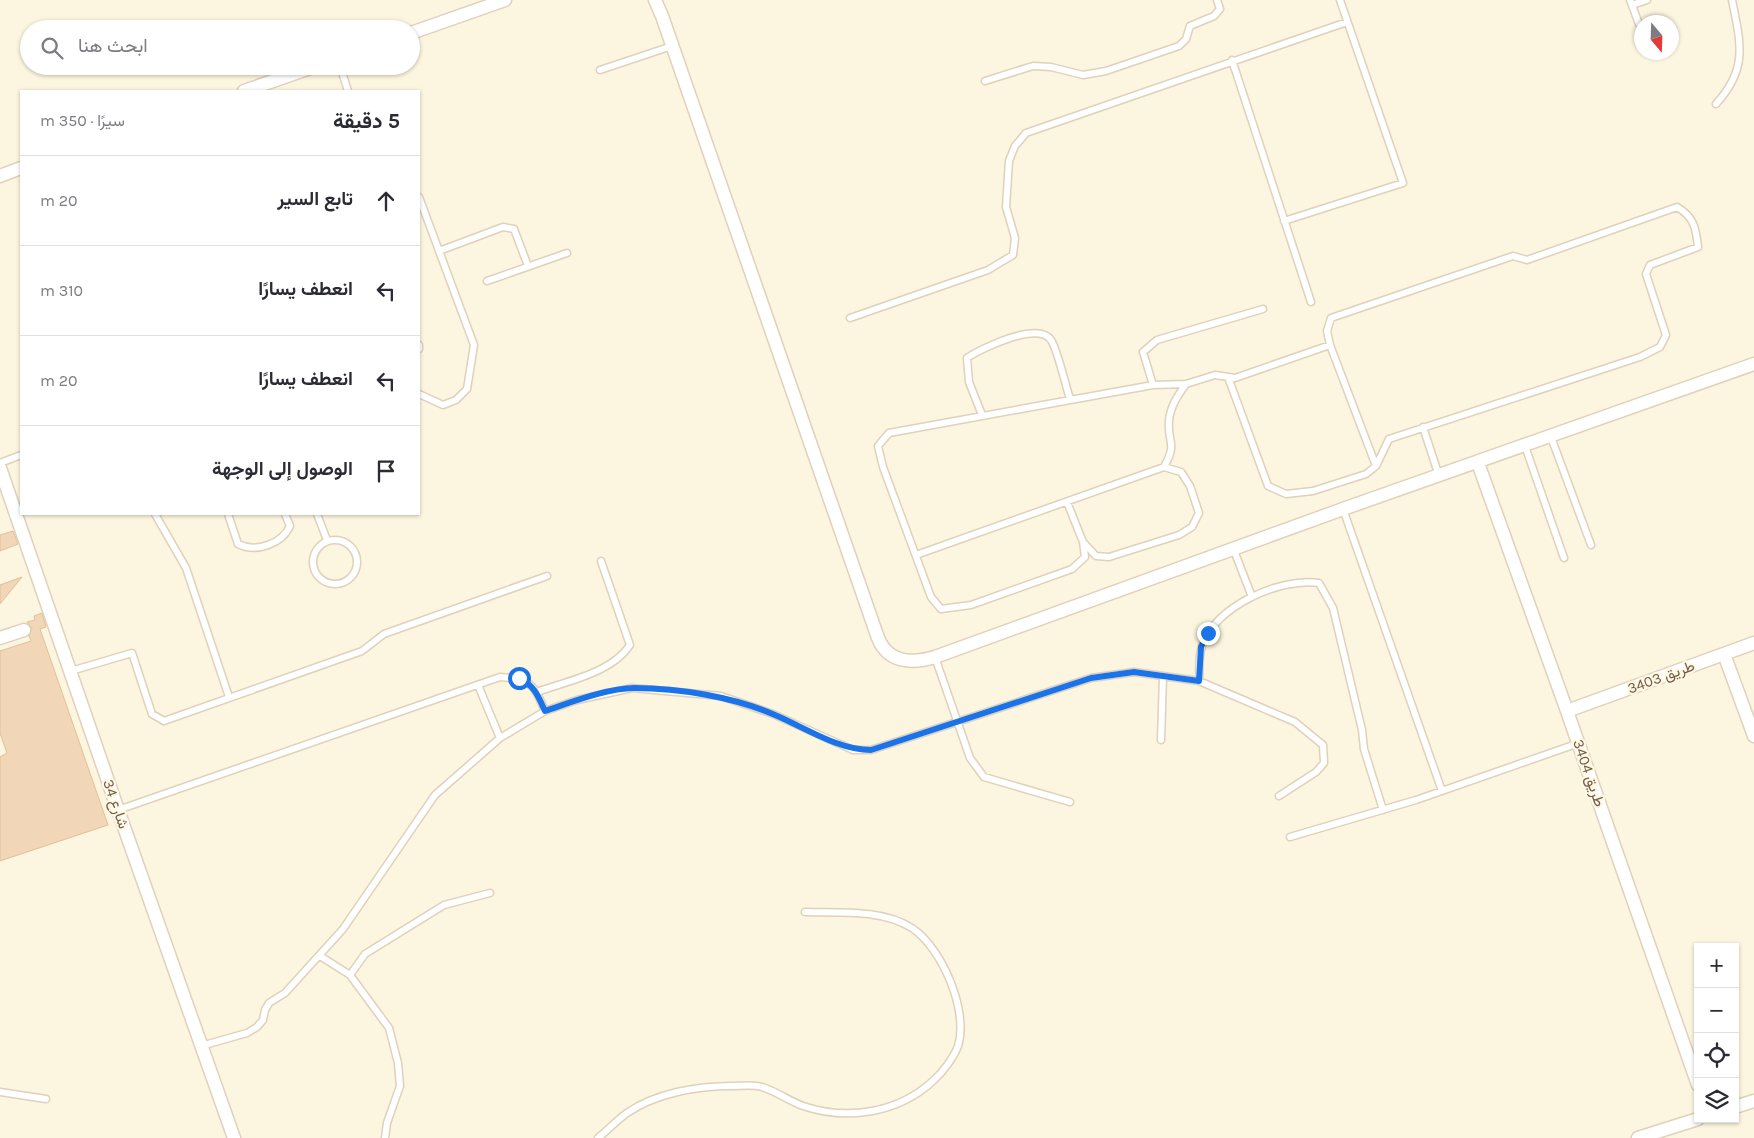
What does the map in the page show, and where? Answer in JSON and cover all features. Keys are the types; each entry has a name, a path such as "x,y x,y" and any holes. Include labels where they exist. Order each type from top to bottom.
{"street":[{"path":"420,30 505,0"},
{"path":"655,0 881,646 892,657 899,660 923,660 934,657 1233,548 1754,364"},
{"path":"247,90 290,75"},
{"path":"0,176 20,168"},
{"name":"طريق 3404","path":"1478,463 1579,743 1696,1078"},
{"name":"شارع 34","path":"0,468 234,1138"},
{"path":"0,638 24,630"},
{"name":"طريق 3403","path":"1567,711 1754,644"},
{"path":"1724,654 1754,736"},
{"path":"1739,1106 1754,1101"},
{"path":"1638,1138 1694,1120"}],"lane":[{"path":"985,81 1033,66 1050,67 1083,75 1090,74 1106,71 1179,46 1186,39 1190,26 1214,16 1220,9 1217,0"},
{"path":"1284,221 1403,183 1340,0"},
{"path":"1636,15 1631,3 1647,0"},
{"path":"1716,104 1729,90 1737,75 1740,61 1732,0"},
{"path":"850,318 988,270 1013,255 1015,238 1006,207 1009,161 1016,146 1026,133 1232,60 1347,22"},
{"path":"600,70 672,46"},
{"path":"1232,60 1310,302"},
{"path":"343,75 348,90"},
{"path":"420,199 474,345 467,389 456,400 442,405 420,394"},
{"path":"1228,377 1268,486 1286,494 1313,491 1366,474 1376,466 1389,439 1640,357 1660,347 1666,335 1646,274 1650,265 1698,247 1696,232 1689,214 1678,207 1527,260 1513,256 1331,318 1327,331 1330,345 1376,466"},
{"path":"439,251 503,228 514,229 528,266"},
{"path":"487,281 567,253"},
{"path":"1153,385 1143,352 1157,340 1264,308"},
{"path":"982,415 969,382 966,368 967,358 980,349 1030,332 1042,334 1051,340 1070,399"},
{"path":"1067,502 1083,542 1085,557 1072,569 971,605 941,609 931,597 878,446 889,432 1153,385 1186,384 1215,375 1236,378 1330,345"},
{"path":"1164,468 1172,453 1169,421 1175,399 1186,384"},
{"path":"1423,427 1439,476"},
{"path":"1551,437 1590,545"},
{"path":"1524,446 1564,558"},
{"path":"0,463 20,456"},
{"path":"916,555 1164,468 1181,472 1190,486 1199,513 1192,527 1180,535 1109,557 1096,556 1083,542"},
{"path":"1343,509 1442,791"},
{"path":"156,515 186,568 229,696"},
{"path":"228,515 238,544 246,548 256,548 280,540 286,534 290,526 286,515"},
{"path":"317,515 327,540"},
{"path":"327,540 341,540 353,547 356,554 358,561 354,575 343,584 329,584 317,577 312,563 316,550 327,540"},
{"path":"1233,548 1252,597"},
{"path":"537,692 601,668 622,656 630,645 601,561"},
{"path":"71,671 132,653 152,714 164,721 229,696 362,651 384,634 548,576"},
{"path":"1199,681 1201,647 1218,619 1252,597 1272,589 1308,581 1319,583 1326,593 1342,642 1364,750 1383,810"},
{"path":"934,657 970,758 984,777 1070,802"},
{"path":"201,1046 247,1033 257,1027 263,1020 265,1010 269,1004 285,993 343,929 435,795 500,738 545,711 577,700 632,688 721,696 773,714 853,750 871,750 1091,678 1134,672 1199,681 1295,722 1323,745 1324,763 1316,772 1279,796"},
{"path":"1161,740 1163,676"},
{"path":"118,810 500,678 519,678 528,683 537,692 545,711"},
{"path":"478,685 500,738"},
{"path":"1290,837 1442,791 1579,743"},
{"path":"350,975 365,954 444,905 490,893"},
{"path":"598,1138 628,1113 663,1096 710,1086 761,1087 804,1106 845,1114 877,1112 912,1096 934,1080 958,1046 960,1022 957,1000 944,967 930,944 912,928 882,916 805,912"},
{"path":"320,956 350,975 389,1028 398,1063 400,1086 387,1123 385,1138"},
{"path":"0,1092 46,1099"}],"building":[{"path":"13,531 18,544 0,551 0,535"},
{"path":"22,577 0,604 0,585"},
{"path":"42,613 46,627 40,629 108,825 0,861 0,757 7,753 0,733 0,651 31,641 29,636 32,628 27,622 35,620 34,616"}],"route":[{"path":"519,678 528,683 537,692 545,711 577,700 632,688 721,696 773,714 853,750 871,750 1091,678 1134,672 1199,681 1201,647 1208,633"}]}
